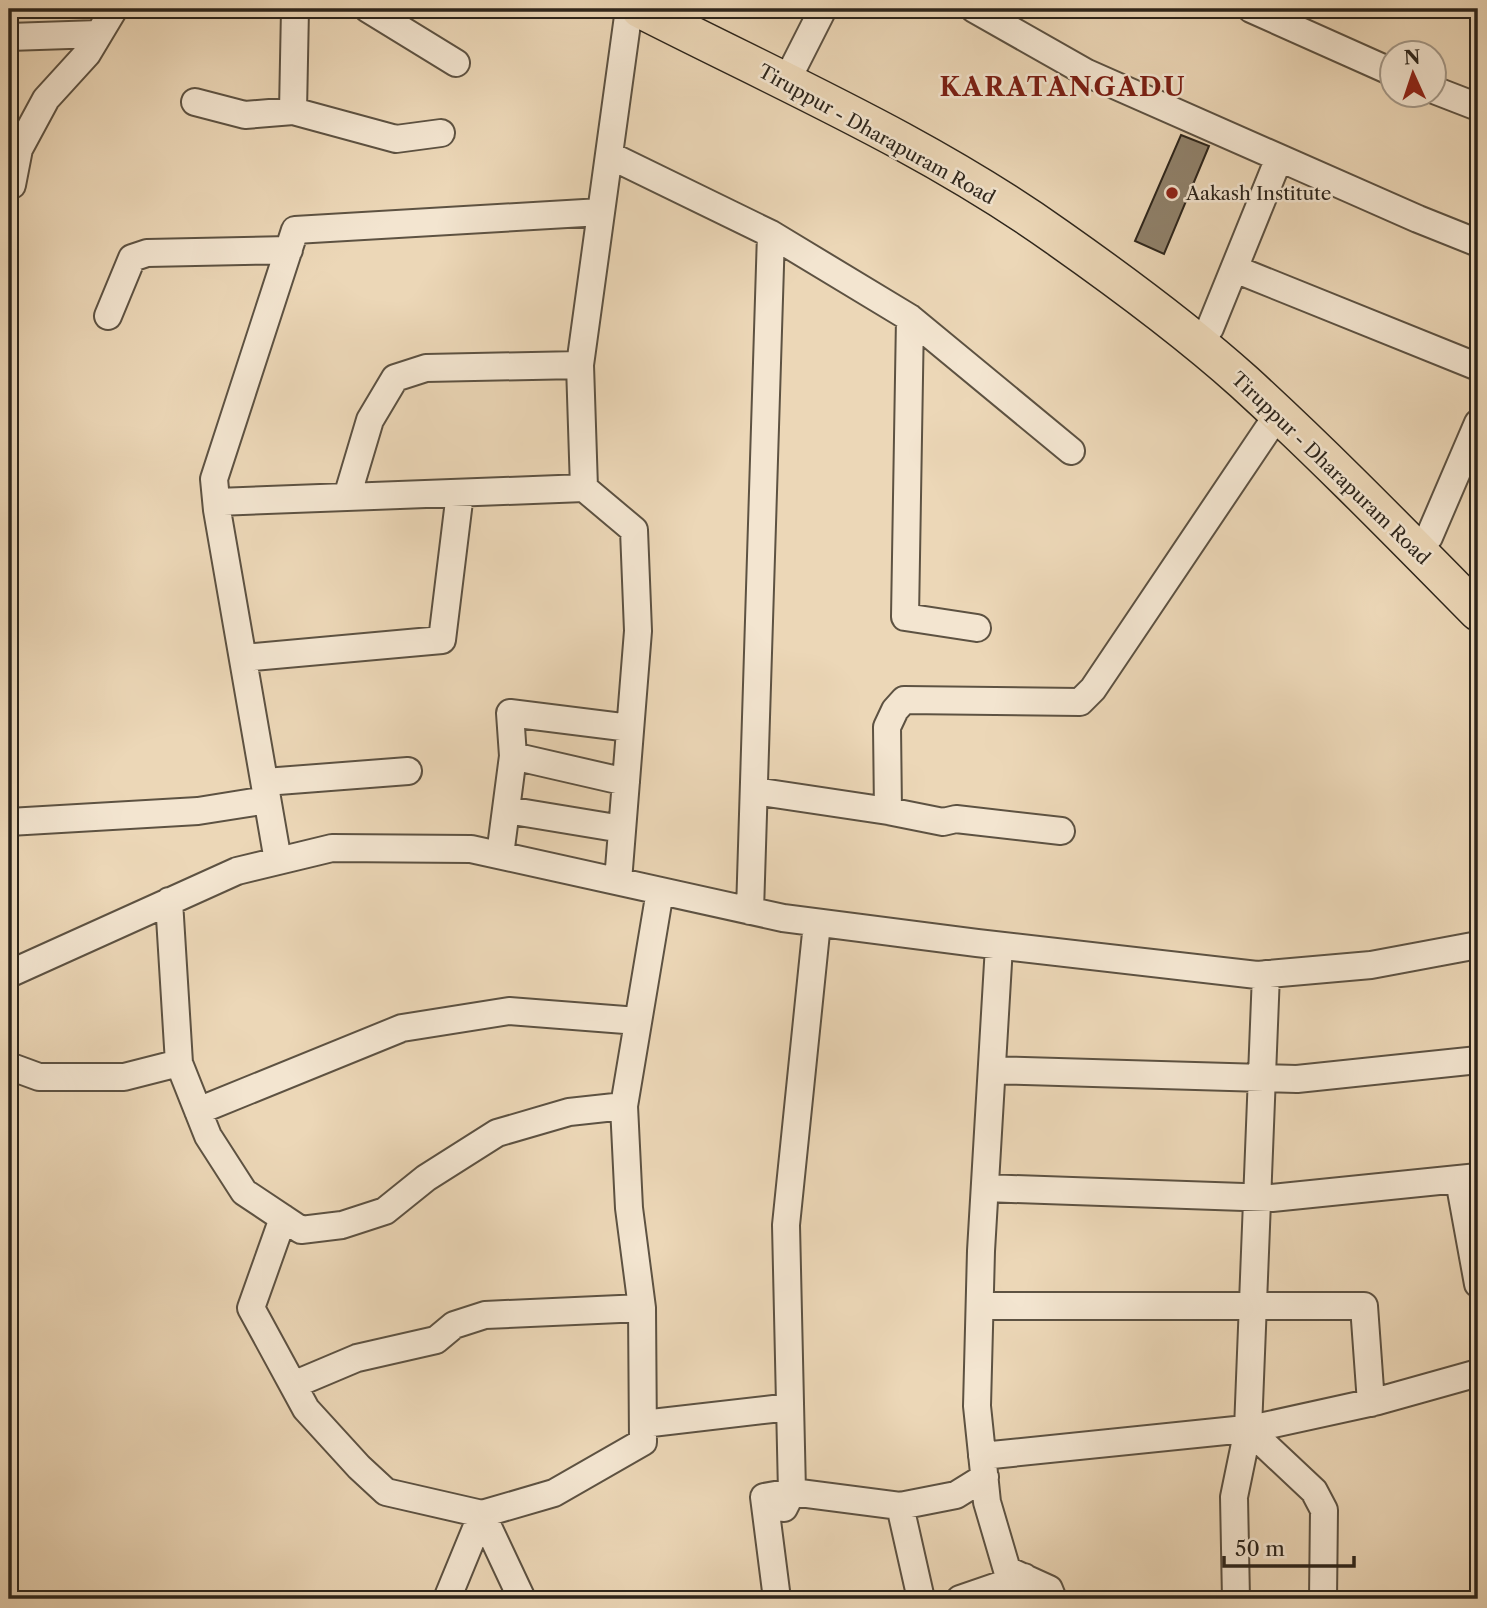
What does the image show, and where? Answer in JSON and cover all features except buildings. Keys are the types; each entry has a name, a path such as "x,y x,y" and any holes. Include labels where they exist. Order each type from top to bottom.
{"highway":[{"name":"Tiruppur - Dharapuram Road","path":"640,9 789,73 951,169 1055,235 1158,312 1242,380 1423,543 1478,612"},
{"path":"683,9 789,73 926,135 1055,208 1141,270 1265,376 1423,543 1478,583"}],"street":[{"path":"9,186 12,185 19,149 46,99 87,54 114,9"},
{"path":"293,111 295,9"},
{"path":"368,9 456,63"},
{"path":"584,488 580,365 629,9"},
{"path":"789,73 823,9"},
{"path":"974,9 1087,74 1478,243"},
{"path":"1251,9 1378,66"},
{"path":"9,37 99,34"},
{"path":"1448,95 1478,107"},
{"path":"195,102 245,115 293,111 396,139 441,133"},
{"path":"609,155 771,234 910,318 1071,451"},
{"path":"1210,328 1279,158"},
{"path":"278,861 214,479 295,230 601,212"},
{"path":"750,911 771,234"},
{"path":"108,316 132,258 140,255 289,250"},
{"path":"1235,269 1478,367"},
{"path":"910,318 905,617 977,628"},
{"path":"347,497 370,421 395,379 426,368 580,365"},
{"path":"888,811 887,727 895,709 904,700 1080,702 1093,689 1278,414"},
{"path":"1423,543 1478,423"},
{"path":"217,502 584,488 634,530 638,631 618,881"},
{"path":"243,658 442,640 460,492"},
{"path":"500,855 513,757 510,713 630,728"},
{"path":"513,757 626,782"},
{"path":"9,822 198,811 266,791 408,771"},
{"path":"754,791 943,822 956,820 1061,831"},
{"path":"507,810 622,829"},
{"path":"9,974 237,872 332,848 471,849 750,911 817,923 999,946 1266,974 1371,965 1478,946"},
{"path":"283,1218 251,1308 306,1409 386,1493 482,1514 554,1493 643,1442 642,1308 629,1208 624,1106 660,891"},
{"path":"170,901 178,1063 208,1136 244,1192 301,1230 342,1225 385,1212 426,1178 497,1133 569,1112 624,1106"},
{"path":"792,1492 786,1225 817,923"},
{"path":"999,946 985,1188 977,1406 987,1502 1007,1570 1049,1589 1053,1599"},
{"path":"1236,1599 1234,1497 1248,1429 1266,974"},
{"path":"198,1111 402,1028 509,1011 638,1021"},
{"path":"992,1070 1297,1079 1478,1060"},
{"path":"9,1066 39,1077 124,1077 178,1063"},
{"path":"985,1188 1257,1198 1469,1178 1478,1284"},
{"path":"980,1306 1364,1306 1371,1403"},
{"path":"293,1385 357,1358 436,1340 454,1325 485,1315 642,1308"},
{"path":"777,1599 764,1497 792,1492 900,1506 956,1495 983,1466 1248,1429 1371,1403 1478,1373"},
{"path":"643,1424 790,1408"},
{"path":"1248,1429 1314,1491 1324,1510 1323,1599"},
{"path":"900,1506 921,1599"},
{"path":"447,1599 482,1514"},
{"path":"482,1514 522,1599"},
{"path":"960,1599 1024,1577"}],"place":[{"name":"Aakash Institute","path":"1172,193"}],"district":[{"name":"KARATANGADU","path":"1063,87"}]}
